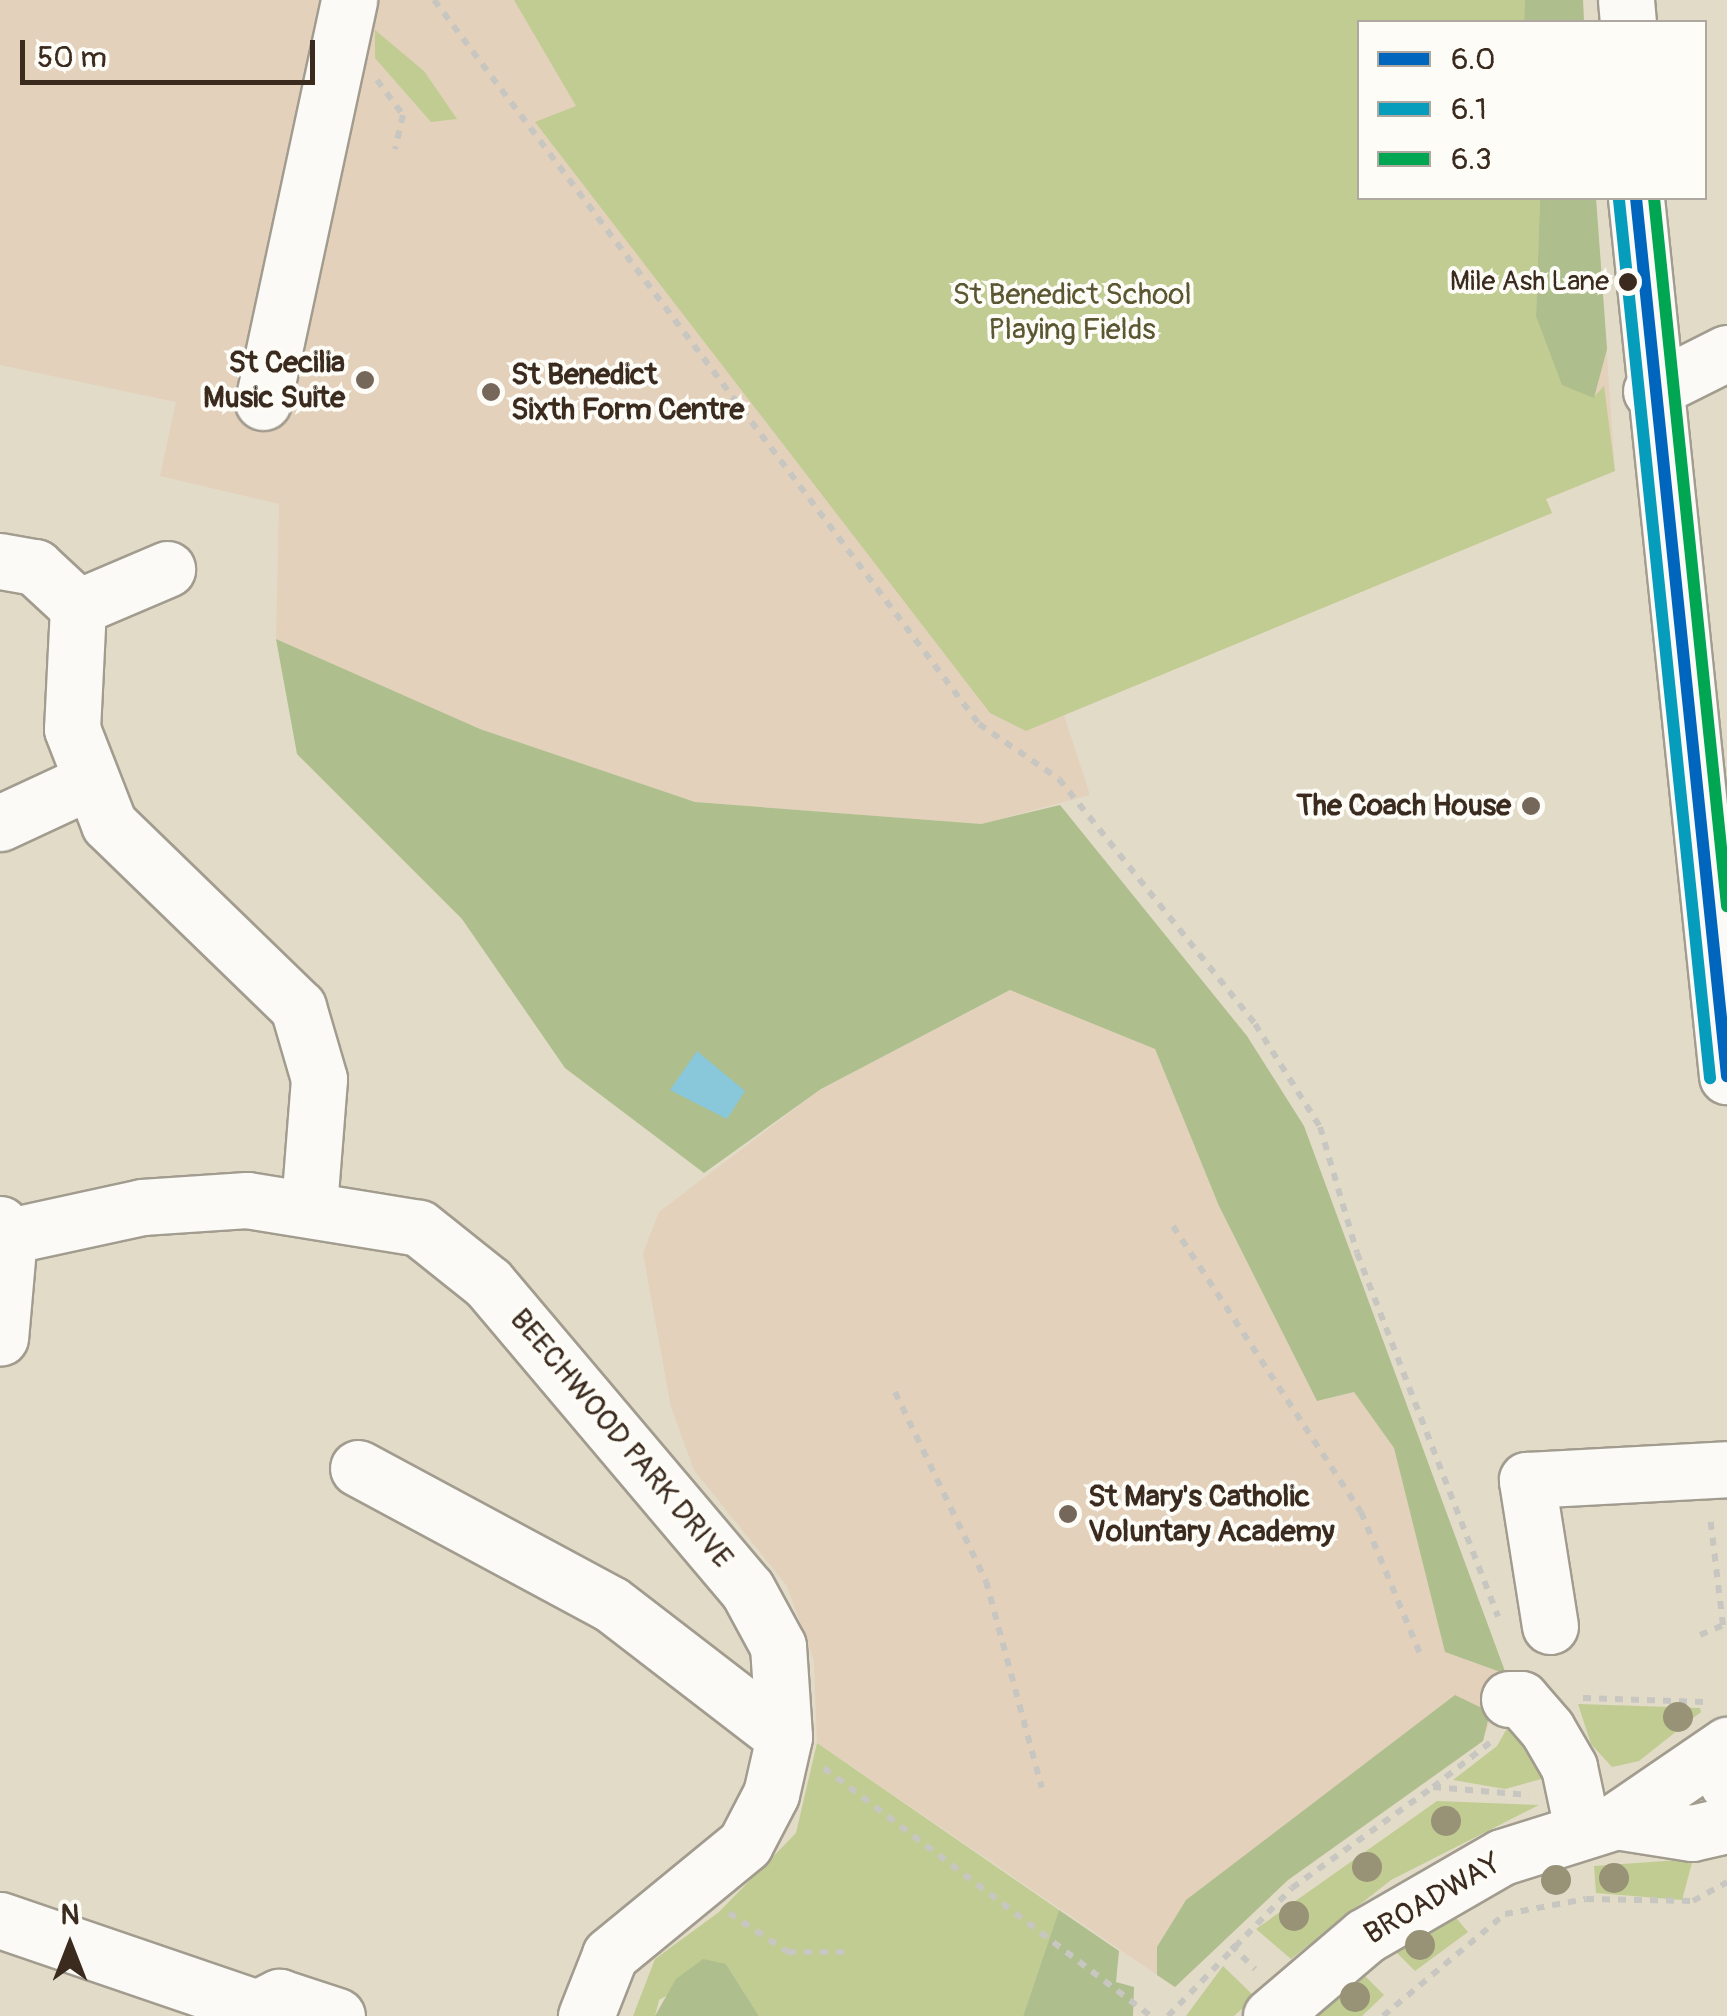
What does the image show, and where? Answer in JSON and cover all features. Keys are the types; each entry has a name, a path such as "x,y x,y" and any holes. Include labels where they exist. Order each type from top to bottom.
{"street":[{"path":"263,402 349,0"},
{"path":"1636,200 1652,390 1727,1076"},
{"path":"1652,390 1727,353"},
{"path":"0,562 35,567 78,607 72,729 86,783 153,876 252,956 298,1007 319,1079 309,1205"},
{"path":"78,607 167,568"},
{"path":"0,823 86,783"},
{"name":"BEECHWOOD PARK DRIVE","path":"5,1230 142,1207 309,1205 419,1228 488,1283 627,1440 763,1617 778,1646 784,1737 760,1819 745,1844 610,1954 586,2016"},
{"path":"0,1338 5,1230"},
{"path":"358,1468 611,1604 784,1737"},
{"path":"1526,1629 1527,1480 1716,1470"},
{"path":"1508,1699 1521,1699 1548,1729 1591,1811"},
{"path":"1726,1733 1727,1783"},
{"name":"BROADWAY","path":"1271,2016 1403,1911 1591,1811 1726,1733"},
{"name":"BROADWAY","path":"1591,1811 1692,1833 1727,1825"},
{"path":"0,1920 257,2008 279,1996 337,2016"}],"path":[{"path":"434,0 967,709 1059,779 1255,1024 1320,1127 1358,1253 1526,1629"},
{"path":"1173,1226 1362,1512 1420,1654"},
{"path":"896,1392 986,1581 1042,1788"},
{"path":"1700,1635 1723,1625 1716,1470"},
{"path":"1566,1698 1726,1733"},
{"path":"784,1737 1150,2016"},
{"path":"1168,2016 1292,1888 1433,1787 1591,1811"},
{"path":"1383,2016 1505,1914 1586,1899 1693,1901 1727,1882"},
{"path":"691,1886 788,1952 845,1952"}],"shaded area":[{"path":"0,0 1583,0 1584,20 1357,20 1357,200 1596,200 1615,471 1546,499 1552,513 1064,715 1090,795 981,824 695,802 480,729 276,639 279,504 160,476 176,402 0,365"},
{"name":"St Mary's Catholic Voluntary Academy","path":"1011,990 1155,1049 1219,1206 1318,1401 1354,1392 1394,1448 1445,1652 1506,1674 1483,1741 1288,1880 1175,1987 817,1743 814,1660 787,1586 694,1470 671,1407 643,1253 659,1212 821,1089"}],"green space":[{"name":"St Benedict School Playing Fields","path":"514,0 1525,0 1524,20 1357,20 1357,200 1540,200 1536,316 1593,398 1604,386 1615,471 1546,499 1552,513 1026,731 990,713 535,122 576,106"},
{"path":"1525,0 1583,0 1584,20 1524,20"},
{"path":"375,30 424,71 457,119 431,122 375,58"},
{"path":"1540,200 1596,200 1607,349 1594,398 1562,385 1536,316"},
{"path":"276,639 480,729 695,802 981,824 1060,805 1247,1036 1304,1126 1506,1674 1445,1652 1394,1448 1354,1392 1317,1401 1219,1206 1155,1049 1010,990 821,1089 704,1173 565,1068 462,919 297,754"},
{"path":"1455,1695 1490,1712 1483,1741 1288,1880 1175,1987 1157,1975 1157,1947 1186,1900"},
{"path":"1578,1704 1700,1708 1701,1712 1639,1761 1612,1767 1591,1744"},
{"path":"1518,1709 1545,1778 1505,1789 1453,1780 1497,1746"},
{"path":"817,1743 1059,1910 1023,2016 759,2016 726,1964 659,2000 655,2016 633,2016 655,1959 719,1912 796,1833"},
{"path":"1437,1801 1539,1805 1391,1880 1291,1959 1256,1929"},
{"path":"1693,1859 1682,1900 1596,1893 1594,1866"},
{"path":"1059,1910 1119,1951 1116,1982 1134,1987 1133,2016 1023,2016"},
{"path":"1452,1913 1468,1932 1415,1971 1396,1952"},
{"path":"703,1959 726,1964 759,2016 655,2016 676,1979"},
{"path":"1223,1966 1255,1997 1234,2016 1186,2016"},
{"path":"1359,1970 1384,1995 1362,2016 1311,2016"}],"water":[{"path":"697,1051 745,1091 727,1119 670,1090"}],"transit line":[{"name":"6.1","path":"1619,200 1710,1078"},
{"name":"6.0","path":"1636,200 1727,1076"},
{"name":"6.3","path":"1654,200 1727,906"}],"place":[{"name":"Mile Ash Lane","path":"1628,282"},
{"name":"St Cecilia Music Suite","path":"365,380"},
{"name":"St Benedict Sixth Form Centre","path":"491,392"},
{"name":"The Coach House","path":"1531,806"},
{"name":"St Mary's Catholic Voluntary Academy","path":"1068,1514"}]}
